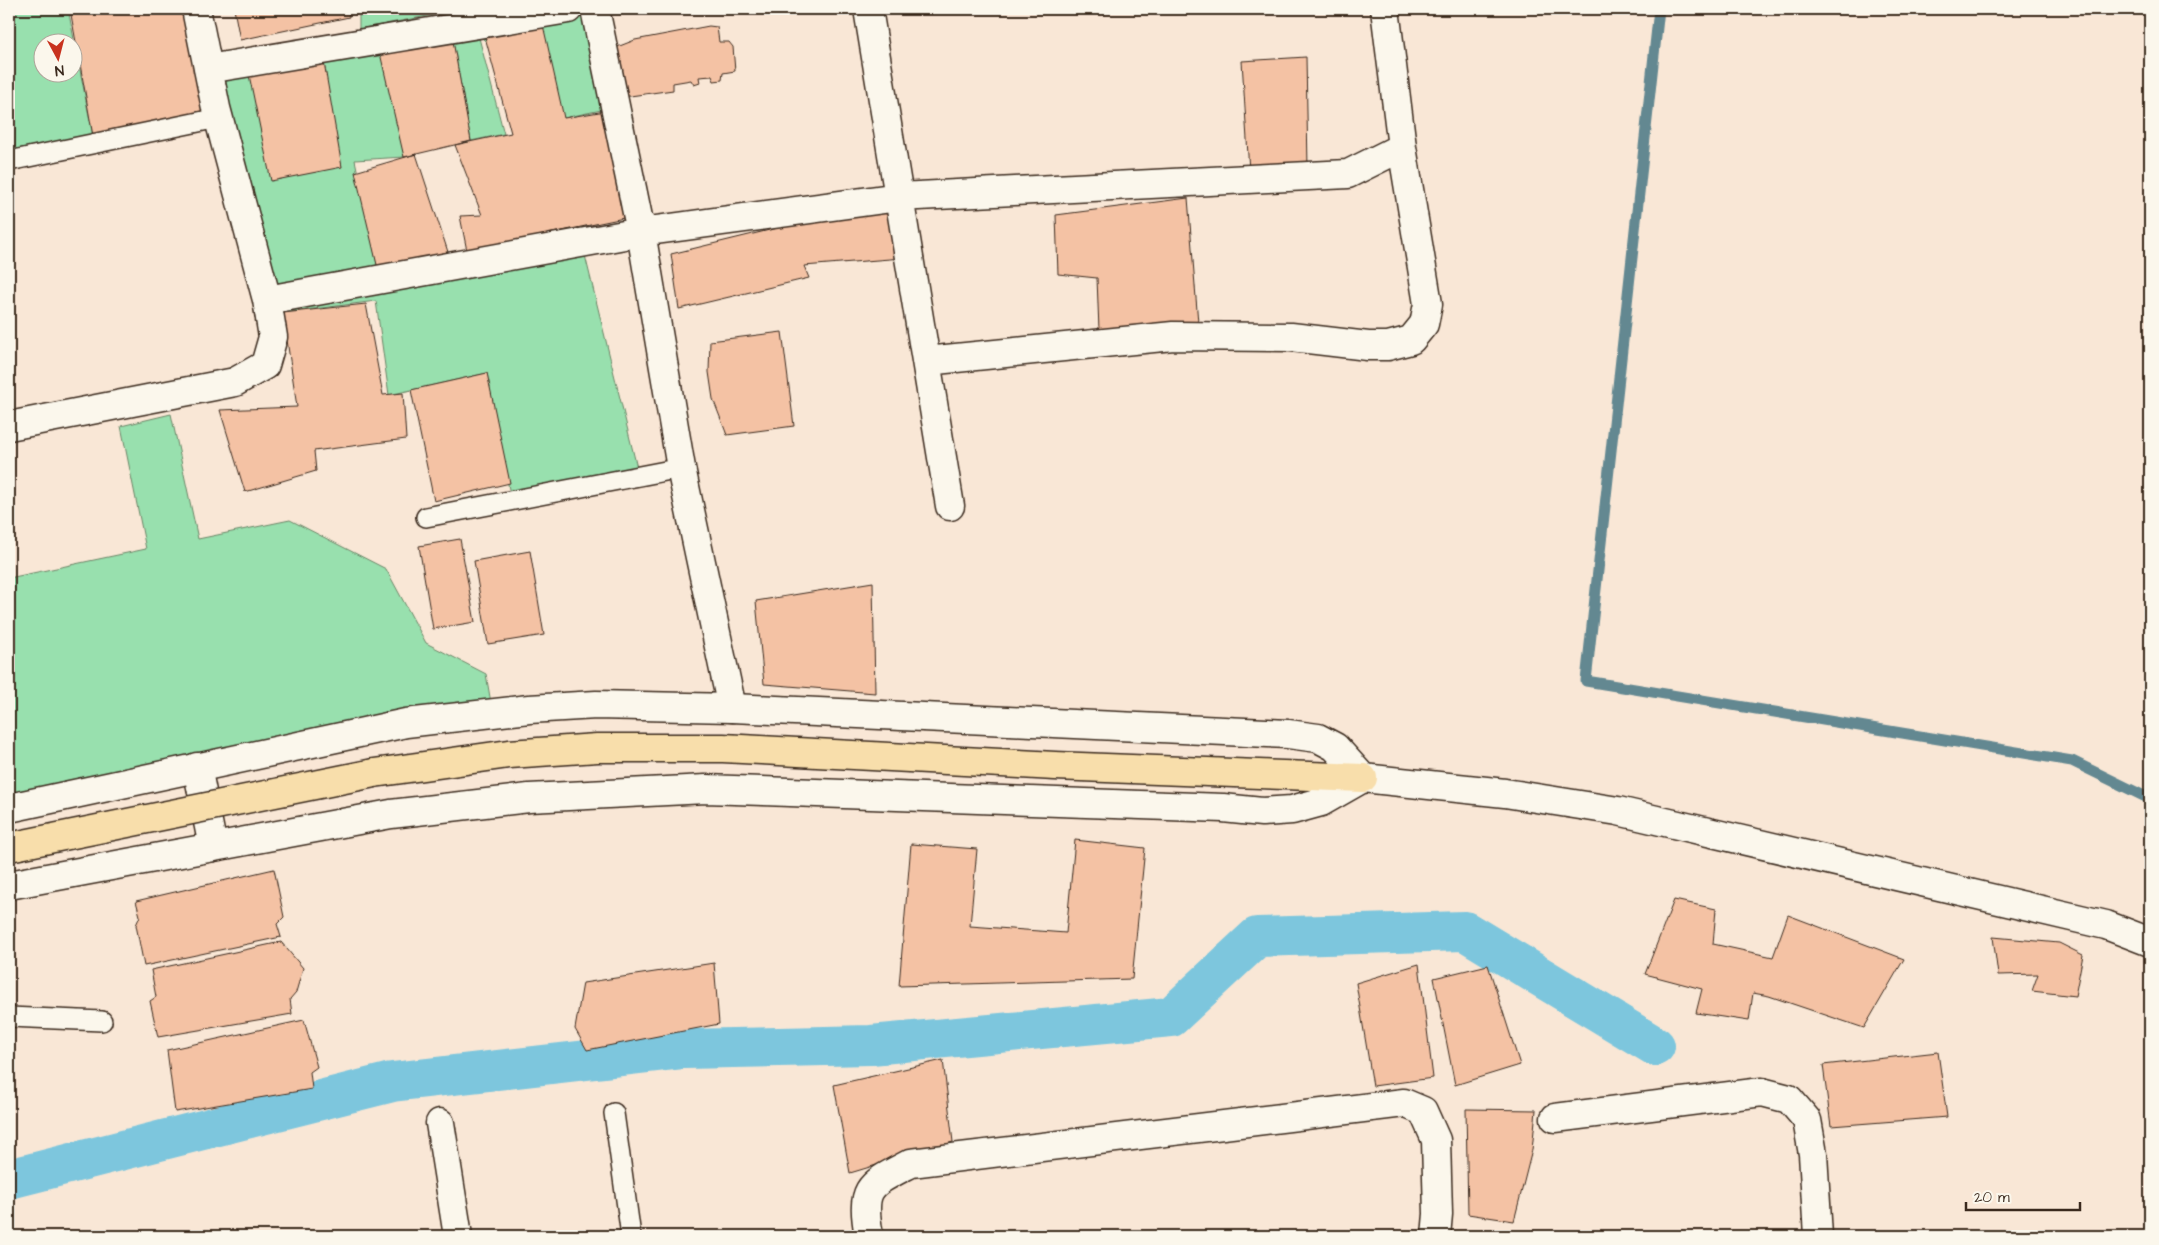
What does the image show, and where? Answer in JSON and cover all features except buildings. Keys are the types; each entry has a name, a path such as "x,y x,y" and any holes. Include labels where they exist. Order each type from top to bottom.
{"highway":[{"path":"9,847 374,773 509,754 597,748 723,748 1055,766 1364,778"}],"street":[{"path":"9,426 235,382 265,365 273,337 267,300 218,118 196,9"},
{"path":"208,69 568,9"},
{"path":"595,9 641,232 681,468 732,708"},
{"path":"868,9 950,506"},
{"path":"926,362 1173,336 1291,337 1368,346 1388,346 1410,340 1424,324 1428,304 1402,147 1386,9"},
{"path":"267,300 641,232 899,196 1348,174 1402,147"},
{"path":"9,808 406,723 529,709 596,705 732,708 1288,734 1318,738 1335,747 1364,778"},
{"path":"197,767 213,847"},
{"path":"9,885 391,814 529,798 706,790 1223,808 1262,812 1292,810 1321,802 1364,778 1505,792 1618,811 2106,925 2150,942"},
{"path":"1555,1118 1762,1092 1789,1099 1807,1120 1813,1154 1818,1236"},
{"path":"869,1236 865,1214 867,1193 881,1178 911,1163 1404,1104 1423,1111 1436,1140 1438,1214 1436,1236"},
{"path":"440,1122 458,1236"}],"lane":[{"path":"9,161 218,118"},
{"path":"426,517 681,468"},
{"path":"9,1017 102,1021"},
{"path":"614,1113 631,1236"}],"green space":[{"path":"9,9 68,9 73,32 32,32 32,82 82,82 82,80 93,136 9,159"},
{"path":"359,9 464,9 359,29"},
{"path":"571,9 595,9 615,107 564,118 478,34 504,134 471,141 453,41 404,157 355,160 378,269 265,295 215,67"},
{"path":"582,243 639,476 511,500 487,373 389,395 376,301 283,313 279,298"},
{"path":"171,414 198,539 290,520 386,569 426,643 486,674 491,703 9,808 9,578 146,549 121,426"}],"waterway":[{"path":"1659,9 1586,681 2072,761 2150,799"},
{"path":"9,1179 392,1082 684,1049 871,1045 1171,1017 1257,937 1465,931 1655,1046"}]}
